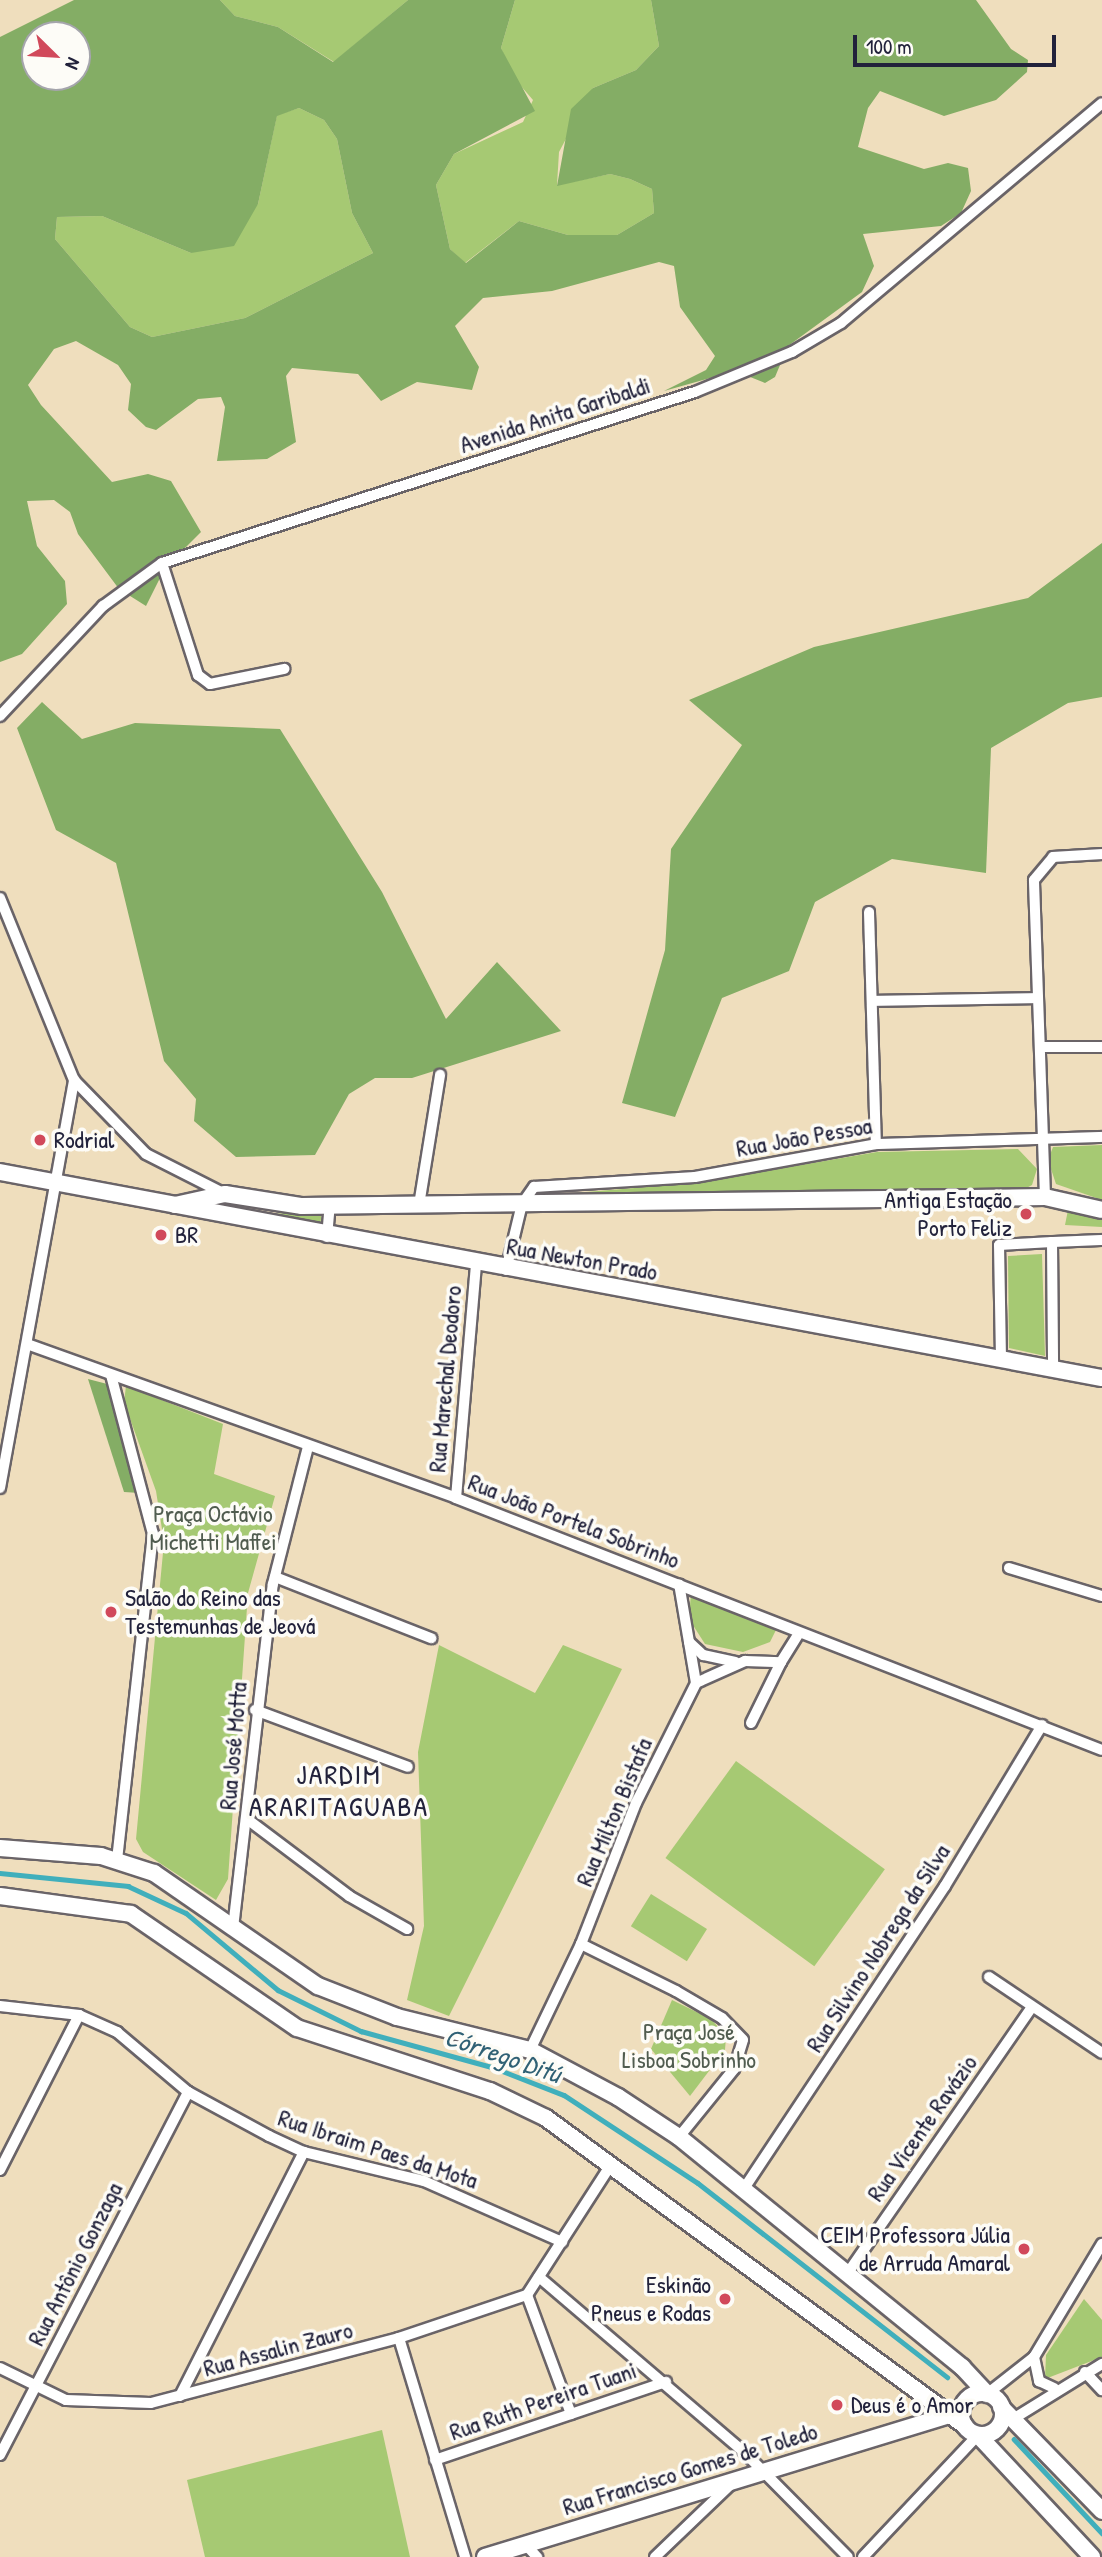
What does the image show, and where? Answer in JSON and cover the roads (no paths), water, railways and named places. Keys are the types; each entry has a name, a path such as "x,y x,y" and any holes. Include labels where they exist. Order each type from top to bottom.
{"main road":[{"name":"Rua Newton Prado","path":"0,1172 327,1237 1102,1377"},
{"path":"173,1206 225,1194 330,1205 1045,1197 1102,1210"},
{"path":"0,1848 117,1860 190,1894 309,1981 353,2002 530,2050 679,2137 962,2367 1102,2511"},
{"path":"0,1896 131,1914 297,2028 489,2091 546,2118 612,2163 971,2430 1086,2555"},
{"path":"971,2430 965,2402 987,2394"},
{"path":"971,2430 997,2428 1001,2407"},
{"name":"Rua Francisco Gomes de Toledo","path":"485,2557 733,2482 763,2469 950,2415"}],"street":[{"name":"Avenida Anita Garibaldi","path":"0,716 103,606 162,564 695,392 792,352 841,323 1102,103"},
{"path":"162,564 198,675 210,684 284,669"},
{"path":"1045,1197 1034,880 1054,857 1102,855"},
{"path":"0,898 74,1080 146,1154 225,1194"},
{"path":"869,912 876,1144"},
{"path":"872,1001 1038,998"},
{"path":"1040,1047 1102,1046"},
{"path":"419,1205 440,1075"},
{"path":"0,1488 74,1080"},
{"name":"Rua João Pessoa","path":"522,1204 534,1187 695,1177 876,1144 1102,1138"},
{"path":"506,1270 522,1204"},
{"path":"327,1237 330,1205"},
{"path":"1001,1359 999,1245 1102,1240"},
{"path":"1052,1242 1053,1369"},
{"name":"Rua Marechal Deodoro","path":"456,1498 476,1264"},
{"name":"Rua João Portela Sobrinho","path":"27,1344 456,1498 1102,1750"},
{"path":"111,1375 153,1534 117,1860"},
{"name":"Rua José Motta","path":"233,1928 247,1819 255,1710 275,1577 308,1447"},
{"path":"1009,1568 1102,1596"},
{"path":"275,1577 431,1638"},
{"path":"679,1584 696,1683 745,1661"},
{"path":"751,1723 781,1662 799,1633"},
{"path":"689,1642 703,1655 745,1661 781,1662"},
{"name":"Rua Milton Bistafa","path":"530,2050 581,1944 636,1803 696,1683"},
{"path":"255,1710 408,1767"},
{"name":"Rua Silvino Nobrega da Silva","path":"743,2190 945,1886 1042,1725"},
{"path":"247,1819 349,1896 407,1929"},
{"path":"581,1944 676,1991 722,2018 743,2040 734,2069 679,2137"},
{"path":"989,1977 1102,2053"},
{"name":"Rua Ibraim Paes da Mota","path":"0,2006 79,2015 117,2032 188,2092 304,2152 424,2181 562,2242"},
{"name":"Rua Vicente Ravázio","path":"847,2274 1032,2007"},
{"path":"0,2170 79,2015"},
{"name":"Rua Antônio Gonzaga","path":"0,2455 188,2092"},
{"path":"180,2396 304,2152"},
{"path":"570,2414 527,2295 612,2163"},
{"path":"987,2394 1034,2357 1102,2245"},
{"path":"539,2277 666,2382 763,2469 848,2557"},
{"name":"Rua Assalin Zauro","path":"0,2368 35,2387 104,2405 180,2396 400,2338 527,2295"},
{"path":"400,2338 465,2557"},
{"path":"1034,2357 1039,2381 1054,2388"},
{"path":"1013,2419 1054,2388 1102,2364"},
{"path":"1085,2372 1102,2390"},
{"name":"Rua Ruth Pereira Tuani","path":"435,2460 666,2382"},
{"path":"863,2557 971,2430"},
{"path":"655,2557 733,2482"},
{"path":"525,2544 537,2557"}],"waterway":[{"name":"Córrego Ditú","path":"0,1873 128,1886 186,1913 278,1990 361,2031 492,2067 564,2095 698,2183 947,2377"},
{"name":"Córrego Ditú","path":"1014,2439 1102,2533"}],"place":[{"name":"Rodrial","path":"40,1140"},
{"name":"Antiga Estação Porto Feliz","path":"1026,1214"},
{"name":"BR","path":"161,1235"},
{"name":"Salão do Reino das Testemunhas de Jeová","path":"111,1612"},
{"name":"CEIM Professora Júlia de Arruda Amaral","path":"1024,2249"},
{"name":"Eskinão Pneus e Rodas","path":"725,2299"},
{"name":"Deus é o Amor","path":"837,2405"}],"district":[{"name":"JARDIM ARARITAGUABA","path":"339,1790"}],"park label":[{"name":"Praça Octávio Michetti Maffei","path":"213,1528"},
{"name":"Praça José Lisboa Sobrinho","path":"689,2046"}]}
